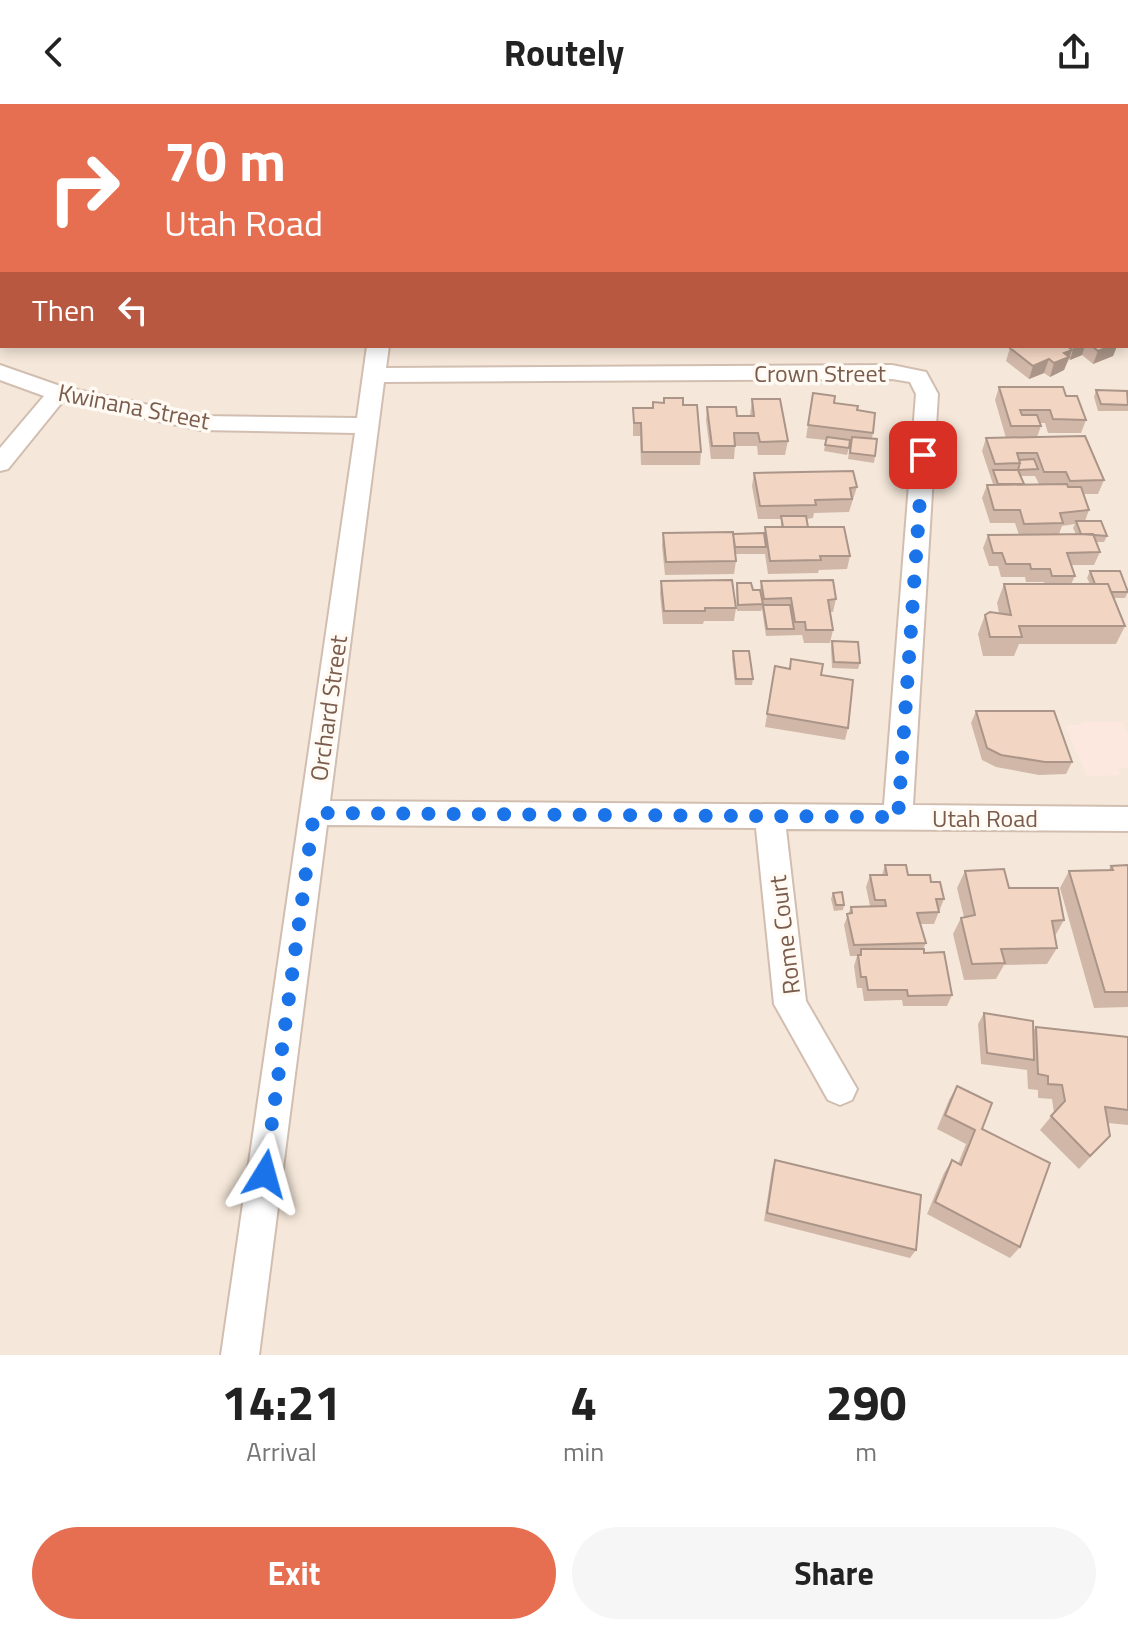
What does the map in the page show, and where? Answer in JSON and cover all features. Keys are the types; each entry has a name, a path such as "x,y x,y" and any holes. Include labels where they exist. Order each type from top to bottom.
{"street":[{"name":"Orchard Street","path":"240,1355 376,360"},
{"name":"Crown Street","path":"376,360 892,372 918,377 927,394 898,817"},
{"name":"Kwinana Street","path":"0,372 58,393 201,423 366,426"},
{"path":"0,463 58,393"},
{"name":"Utah Road","path":"314,813 1128,819"},
{"name":"Rome Court","path":"770,817 790,1004 840,1089"}],"shaded area":[{"path":"0,348 1128,348 1128,1355 0,1355"},
{"path":"1082,722 1123,722 1128,735 1128,768 1118,768 1121,775 1087,776 1065,725 1081,725"}],"building":[{"path":"1010,348 1072,350 1064,353 1069,357 1054,363 1049,359 1033,366"},
{"path":"999,387 1063,387 1066,396 1077,396 1086,420 1053,419 1050,410 1020,410 1022,415 1037,415 1041,426 1011,426"},
{"path":"1096,390 1127,391 1128,405 1101,404"},
{"path":"813,393 835,396 834,403 858,406 857,410 875,413 873,433 808,425"},
{"path":"664,398 683,398 683,405 697,405 701,452 642,452 641,423 634,423 633,408 653,408 653,402 664,403"},
{"path":"752,399 780,399 788,441 760,442 758,433 734,433 735,446 712,446 707,407 736,407 737,416 754,416"},
{"path":"1085,436 1104,480 1070,481 1066,472 1044,472 1037,453 1017,453 1020,463 995,464 986,438"},
{"path":"827,437 850,440 849,448 825,445"},
{"path":"852,437 877,439 875,456 850,453"},
{"path":"1034,459 1038,469 1018,470 1019,460"},
{"path":"993,470 1018,470 1024,484 998,484"},
{"path":"853,471 857,487 850,488 852,499 815,500 816,505 760,506 754,473"},
{"path":"1067,484 1068,487 1081,487 1089,510 1060,513 1063,523 1024,524 1020,510 994,510 987,485"},
{"path":"781,516 806,516 808,527 783,527"},
{"path":"1076,521 1101,521 1107,536 1081,534"},
{"path":"765,527 844,527 850,556 770,561"},
{"path":"733,532 736,561 666,562 663,533"},
{"path":"764,533 766,547 735,547 733,534"},
{"path":"1093,534 1100,552 1067,553 1075,576 1052,576 1050,569 1031,569 1030,564 1006,564 1002,553 993,553 988,535"},
{"path":"1090,571 1120,571 1128,592 1111,592 1108,584 1095,584"},
{"path":"732,580 736,608 664,611 661,581"},
{"path":"833,580 836,599 828,600 833,630 806,630 805,622 795,622 791,598 764,599 761,581"},
{"path":"737,583 751,583 753,590 760,590 763,604 738,605"},
{"path":"1004,584 1108,584 1125,626 1019,626 1022,637 990,637 985,615 990,612 1011,615"},
{"path":"763,605 790,605 794,629 767,629"},
{"path":"832,641 858,642 860,663 834,662"},
{"path":"733,651 749,651 753,679 736,679"},
{"path":"791,659 823,664 821,675 853,680 848,728 767,714 775,666 790,669"},
{"path":"976,711 1054,711 1072,762 1045,762 1001,755 987,748"},
{"path":"885,865 906,865 908,875 930,875 931,882 940,882 944,899 936,899 939,912 917,913 926,943 854,945 847,914 852,913 851,907 886,906 885,900 875,900 870,875 887,875"},
{"path":"1128,865 1128,992 1105,992 1069,871 1113,870 1111,866"},
{"path":"1004,869 1009,888 1058,888 1064,920 1052,921 1057,948 1001,949 1005,963 972,964 961,918 975,915 965,871"},
{"path":"842,892 844,905 836,905 833,893"},
{"path":"861,949 944,952 952,995 908,996 907,990 868,990 866,977 861,977 858,955 861,955"},
{"path":"984,1013 1033,1021 1034,1060 987,1053"},
{"path":"1036,1027 1128,1037 1128,1110 1105,1107 1110,1136 1090,1156 1051,1116 1065,1101 1062,1085 1048,1084 1048,1076 1038,1074"},
{"path":"957,1086 992,1103 982,1129 1050,1163 1020,1247 935,1202 952,1160 961,1165 975,1130 945,1115"},
{"path":"775,1160 921,1195 916,1250 767,1213"}],"route":[{"path":"265,1174 314,813 898,817 923,455"}]}
